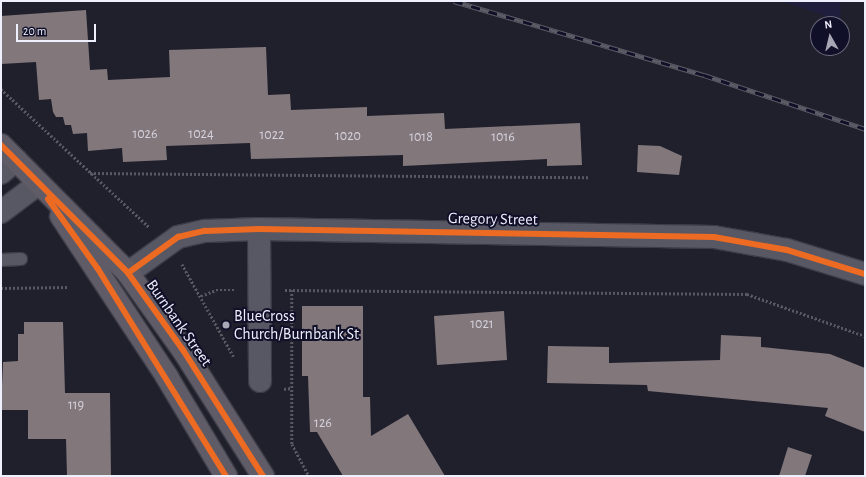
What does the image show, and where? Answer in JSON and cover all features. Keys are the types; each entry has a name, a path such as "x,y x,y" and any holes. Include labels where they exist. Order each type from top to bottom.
{"main road":[{"name":"Burnbank Street","path":"6,160 38,184 91,231 128,272 198,373 263,476"},
{"name":"Burnbank Street","path":"38,184 98,269 226,476"}],"street":[{"path":"1,212 38,184"},
{"path":"259,229 260,381"},
{"name":"Gregory Street","path":"128,272 178,237 205,231 259,229 714,237 787,250 865,274"}],"lane":[{"path":"1,260 21,259"}],"path":[{"path":"90,173 589,177"},
{"path":"1,288 68,287"},
{"path":"309,476 292,444 292,290 747,294 865,336"}],"shaded area":[{"path":"781,1 840,1 841,16 826,16"}],"building":[{"path":"86,10 90,70 107,69 108,80 170,77 169,50 266,47 268,95 290,94 291,110 367,107 367,116 444,113 445,129 580,123 582,165 547,166 547,159 403,166 403,155 251,159 250,143 166,146 167,160 123,162 122,148 88,151 87,133 73,134 71,125 65,125 63,117 56,117 53,112 51,99 39,100 36,62 1,64 1,16"},
{"path":"638,145 660,146 682,156 679,175 637,172"},
{"path":"302,306 363,306 363,397 370,397 371,436 408,414 445,476 343,476 317,432 310,432 308,376 302,376"},
{"path":"504,311 507,360 437,365 434,316"},
{"path":"24,322 63,322 65,393 110,393 111,476 67,476 66,439 28,439 28,410 1,410 3,362 18,361 18,334 24,334"},
{"path":"721,335 761,337 761,347 830,354 865,368 865,432 825,416 828,408 648,391 647,385 547,383 548,346 609,347 609,363 720,360"},
{"path":"788,447 812,455 805,476 779,476"}],"railway":[{"path":"454,1 704,75 865,129"}],"cycle path":[{"path":"1,145 128,273 183,350 263,476"},
{"path":"48,199 98,269 226,476"},
{"path":"128,273 178,237 205,231 259,229 714,237 787,250 865,274"}],"place":[{"name":"BlueCross Church/Burnbank St","path":"226,325"}]}
